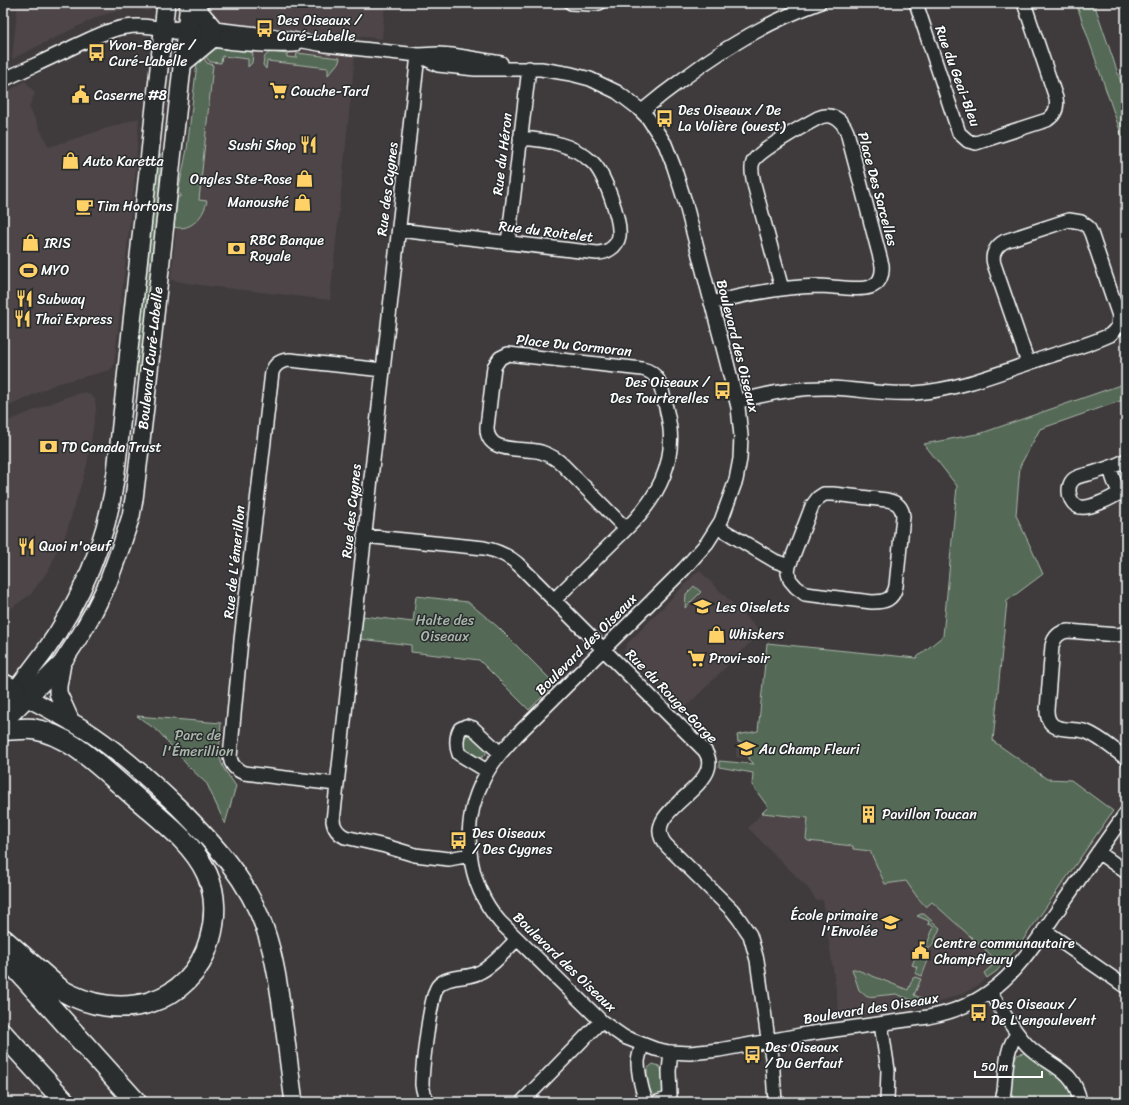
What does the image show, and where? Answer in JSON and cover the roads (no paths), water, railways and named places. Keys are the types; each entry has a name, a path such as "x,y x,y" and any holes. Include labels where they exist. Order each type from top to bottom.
{"highway":[{"path":"3,730 34,730 60,738 82,752 122,786 187,843 199,857 211,884 215,914 212,935 205,954 197,969 185,983 159,1000 148,1004 127,1007 118,1008 101,1005 67,994 3,940"},
{"path":"3,954 136,1102"},
{"path":"3,1034 59,1098"}],"main road":[{"name":"Boulevard Curé-Labelle","path":"3,722 12,694 56,636 79,596 100,545 110,506 117,458 166,3"},
{"name":"Boulevard Curé-Labelle","path":"12,694 62,663 86,626 107,585 122,544 133,507 189,3"},
{"path":"182,64 213,34 192,3"},
{"path":"62,663 58,693 71,722"},
{"path":"12,694 71,722 92,734 125,758 166,796 219,850 236,872 265,928 275,962 294,1102"}],"street":[{"path":"571,3 599,3"},
{"path":"642,112 668,90 728,47 769,24 819,3"},
{"name":"Rue du Geai-Bleu","path":"916,3 960,133 968,141 976,143 1044,121 1052,117 1056,110 1056,98 1024,3"},
{"name":"Boulevard des Oiseaux","path":"3,80 110,30 134,26 185,31 196,27 213,34 274,46 314,44 418,55 438,65 446,66 475,69 528,68 564,73 595,81 617,92 648,118 662,138 674,166 686,205 737,402 741,436 739,465 731,496 718,527 684,570 500,753 478,789 471,816 469,836 470,855 478,883 496,917 601,1021 624,1037 642,1046 671,1052 707,1052 795,1036 946,1014 964,1007 990,992 1014,969 1044,930 1126,813"},
{"name":"Rue des Cygnes","path":"418,55 333,821 335,829 342,836 386,846 414,855 449,859 470,855"},
{"name":"Rue du Héron","path":"508,243 528,68"},
{"name":"Place Des Sarcelles","path":"711,304 742,296 782,289 819,286 868,288 872,287 878,282 882,274 880,258 847,132 842,122 830,116 822,116 788,136 759,155 752,164 754,184 782,289"},
{"name":"Rue du Roitelet","path":"399,230 600,253 607,252 614,246 619,234 618,222 606,184 598,170 591,161 574,149 558,143 520,138"},
{"path":"737,402 795,390 813,388 888,393 926,392 968,384 1108,336 1115,332 1119,324 1118,313 1091,233 1086,225 1078,220 1066,221 1005,241 997,246 994,252 994,264 1028,363"},
{"name":"Place Du Cormoran","path":"554,600 626,529 646,507 658,490 664,478 669,458 671,437 669,421 661,387 657,378 651,372 642,369 514,354 505,355 500,358 495,365 494,370 487,427 490,440 499,447 540,452 553,457 563,465 626,529"},
{"name":"Rue de L'émerillon","path":"336,784 247,774 238,770 231,763 230,746 247,585 271,378 274,367 278,363 287,360 383,370"},
{"path":"1110,467 1115,485 1123,494 1084,507 1076,505 1072,499 1069,489 1074,480 1126,460"},
{"path":"832,494 887,500 897,503 902,509 903,520 896,586 894,594 886,600 872,602 805,594 790,580 788,573 789,566 812,506 821,496 832,494"},
{"path":"718,527 775,561 789,566"},
{"name":"Rue du Rouge-Gorge","path":"364,536 484,548 507,556 517,563 708,754 709,765 704,777 666,816 662,824 660,835 662,841 732,910 748,931 757,960 768,1042"},
{"path":"1126,633 1117,635 1068,630 1057,635 1052,646 1047,713 1050,722 1055,726 1064,729 1087,732 1126,758"},
{"path":"487,772 459,754 458,736 460,729 466,726 471,726 500,753"},
{"path":"1098,852 1126,872"},
{"path":"1044,930 1126,987"},
{"path":"428,1102 424,1095 422,1079 431,1005 438,985 446,981 480,973 517,939"},
{"path":"990,992 1018,1034 1032,1050 1067,1075 1077,1090 1080,1102"},
{"path":"528,1100 601,1021"},
{"path":"881,1024 888,1070 887,1102"},
{"path":"1006,1102 1004,1091 1009,1047 1012,1039 1018,1034"},
{"path":"768,1042 773,1064 775,1102"},
{"path":"642,1046 638,1060 644,1096 648,1102"},
{"path":"658,1102 667,1099 670,1095 669,1071 671,1052"}],"place":[{"name":"Des Oiseaux / Curé-Labelle","path":"264,28"},
{"name":"Yvon-Berger / Curé-Labelle","path":"96,53"},
{"name":"Couche-Tard","path":"278,91"},
{"name":"Caserne #8","path":"81,95"},
{"name":"Des Oiseaux / De La Volière (ouest)","path":"665,118"},
{"name":"Sushi Shop","path":"309,145"},
{"name":"Auto Karetta","path":"70,161"},
{"name":"Ongles Ste-Rose","path":"305,179"},
{"name":"Manoushé","path":"302,202"},
{"name":"Tim Hortons","path":"84,206"},
{"name":"IRIS","path":"31,243"},
{"name":"RBC Banque Royale","path":"237,248"},
{"name":"MYO","path":"28,270"},
{"name":"Subway","path":"24,299"},
{"name":"Thaï Express","path":"22,319"},
{"name":"Des Oiseaux / Des Tourterelles","path":"722,390"},
{"name":"TD Canada Trust","path":"48,447"},
{"name":"Quoi n'oeuf","path":"26,546"},
{"name":"Les Oiselets","path":"703,607"},
{"name":"Whiskers","path":"716,634"},
{"name":"Provi-soir","path":"696,658"},
{"name":"Au Champ Fleuri","path":"746,749"},
{"name":"Pavillon Toucan","path":"869,814"},
{"name":"Des Oiseaux / Des Cygnes","path":"459,841"},
{"name":"École primaire l'Envolée","path":"891,923"},
{"name":"Centre communautaire Champfleury","path":"921,951"},
{"name":"Des Oiseaux / De L'engoulevent","path":"978,1012"},
{"name":"Des Oiseaux / Du Gerfaut","path":"752,1055"}],"park label":[{"name":"Halte des Oiseaux","path":"445,628"},
{"name":"Parc de l'Émerillion","path":"198,744"}]}
